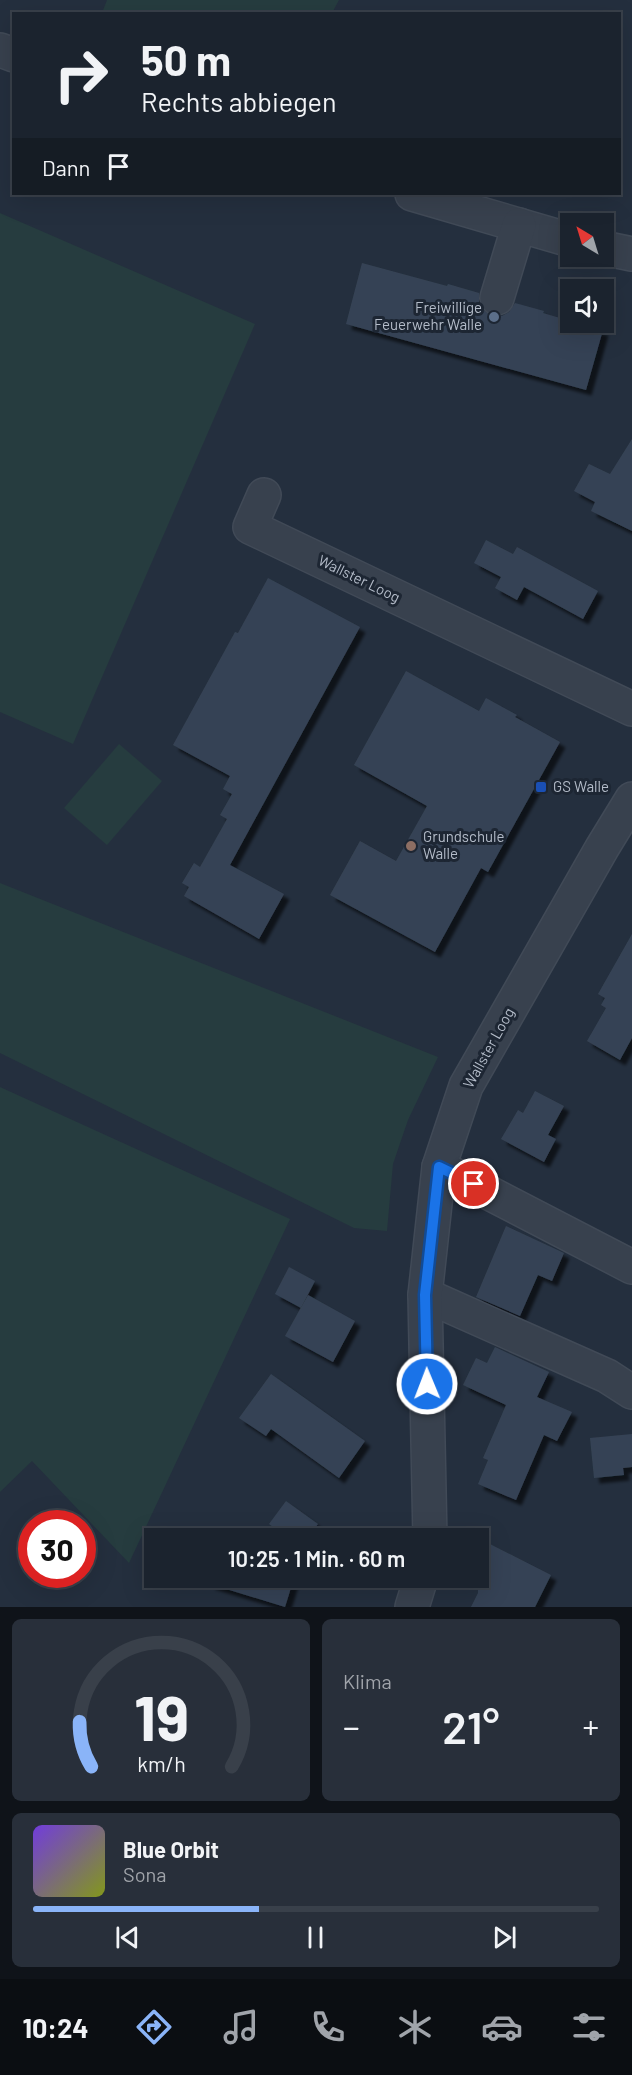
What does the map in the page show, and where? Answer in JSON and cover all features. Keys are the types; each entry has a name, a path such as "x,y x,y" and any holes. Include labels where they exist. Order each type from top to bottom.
{"street":[{"path":"415,195 560,237"},
{"path":"497,298 519,225"},
{"path":"614,250 632,254"},
{"name":"Wallster Loog","path":"264,495 249,527 632,710"},
{"name":"Wallster Loog","path":"430,1528 425,1295 439,1167 466,1086 632,799"},
{"path":"439,1167 632,1266"},
{"path":"425,1295 607,1376 632,1392"},
{"path":"412,1607 418,1588"}],"green space":[{"path":"107,0 339,0 333,12 102,12"},
{"path":"0,213 255,324 73,744 0,712"},
{"path":"119,744 162,781 107,845 64,808"},
{"path":"0,883 438,1057 408,1120 393,1164 387,1231 354,1228 0,1053"},
{"path":"0,1087 290,1219 129,1563 96,1528 96,1510 79,1510 32,1461 0,1492"}],"building":[{"path":"362,263 479,293 479,303 483,310 492,316 502,316 509,312 515,303 560,318 560,333 602,333 586,390 346,324"},
{"path":"632,439 632,531 591,511 595,502 574,491 589,464 610,474"},
{"path":"486,540 513,554 517,547 598,591 583,619 524,587 517,600 495,588 501,577 474,563"},
{"path":"268,578 360,627 230,865 284,894 259,939 184,896 189,887 182,883 194,863 200,867 227,819 220,815 232,794 223,789 230,776 173,745 235,632 238,633"},
{"path":"406,671 479,711 486,698 560,742 488,872 481,868 435,952 330,895 360,841 396,861 427,806 354,765"},
{"path":"632,934 632,1038 620,1060 587,1041 606,1008 601,1005 605,998 598,994"},
{"path":"535,1091 564,1106 548,1135 556,1139 544,1162 501,1139 518,1110 523,1113"},
{"path":"506,1226 564,1253 552,1281 538,1275 520,1316 476,1297"},
{"path":"289,1267 315,1281 301,1308 275,1294"},
{"path":"308,1295 355,1321 333,1362 285,1336"},
{"path":"495,1347 549,1372 537,1397 572,1412 557,1441 544,1435 516,1500 478,1484 488,1460 483,1458 506,1405 463,1385 476,1358 487,1363"},
{"path":"271,1374 365,1441 339,1478 271,1429 266,1436 239,1418"},
{"path":"632,1434 632,1467 623,1468 624,1475 594,1478 590,1438"},
{"path":"286,1501 318,1524 315,1528 275,1528 269,1524"},
{"path":"489,1544 551,1575 535,1607 471,1607 478,1588 489,1588"},
{"path":"223,1588 291,1588 285,1607"}],"place":[{"name":"Freiwillige Feuerwehr Walle","path":"494,317"},
{"name":"GS Walle","path":"541,787"},
{"name":"Grundschule Walle","path":"411,846"}],"route":[{"path":"427,1384 425,1295 439,1167 474,1184"}]}
